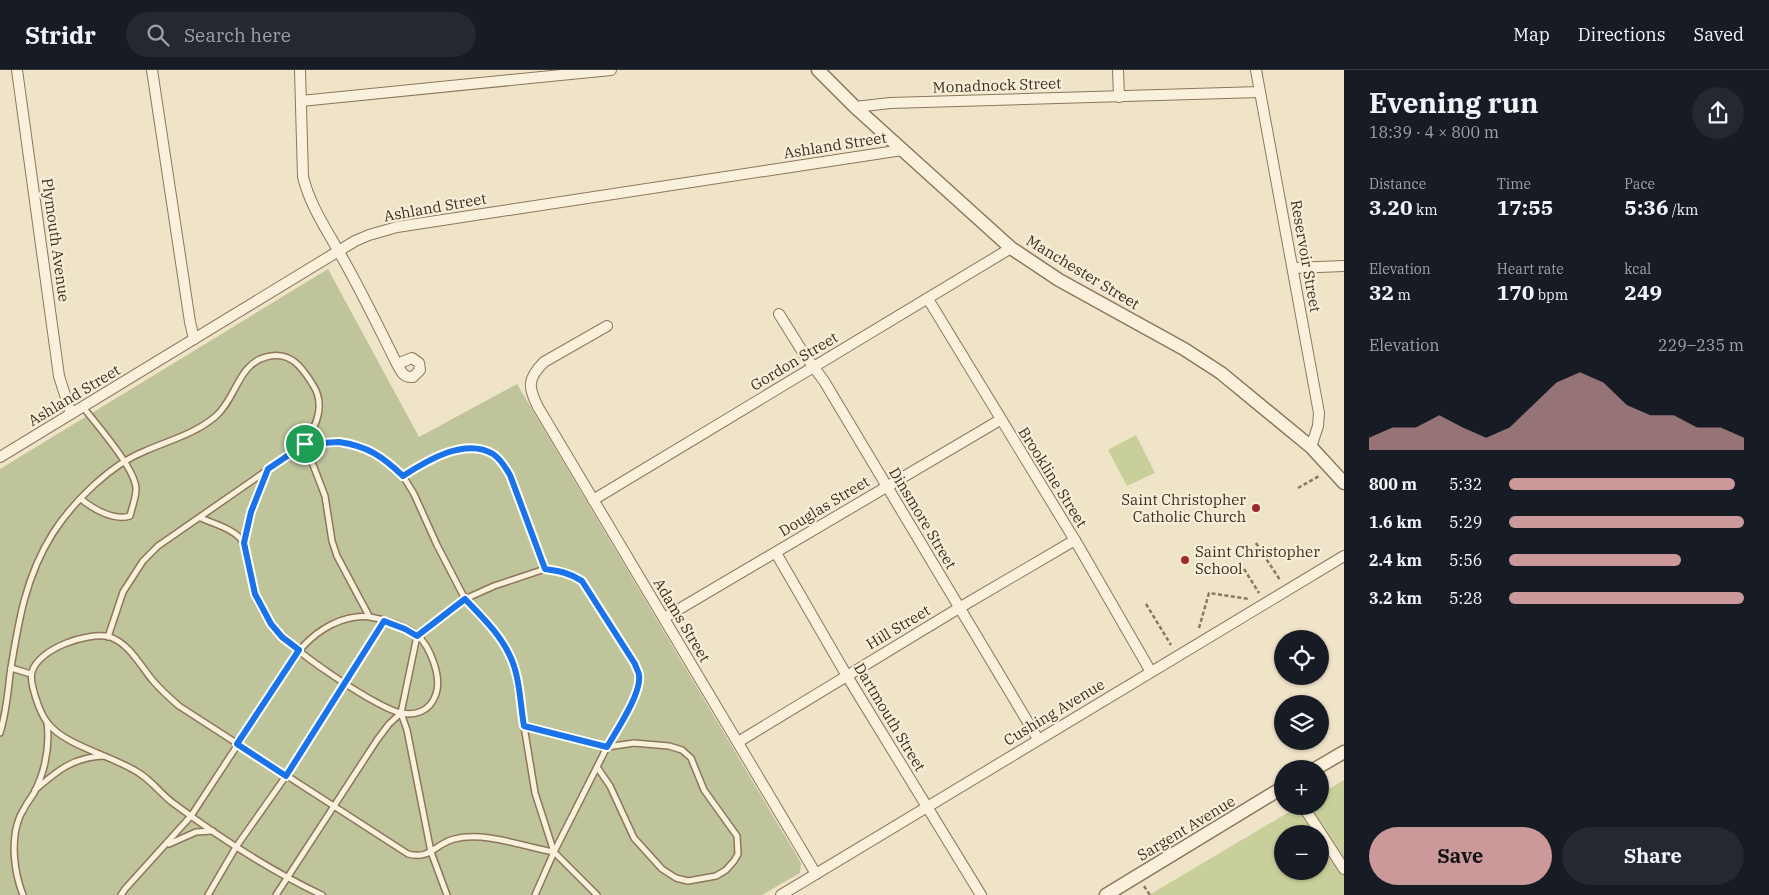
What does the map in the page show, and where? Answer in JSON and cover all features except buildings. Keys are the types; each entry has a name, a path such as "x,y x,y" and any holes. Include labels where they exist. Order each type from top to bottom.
{"street":[{"name":"Plymouth Avenue","path":"17,70 60,376 71,414"},
{"path":"152,70 194,339"},
{"path":"300,70 303,176 306,191 311,205 339,252 397,364"},
{"path":"301,101 611,70"},
{"name":"Manchester Street","path":"818,70 902,150 1011,248 1059,280 1184,349 1221,373 1311,447 1344,482"},
{"path":"1118,70 1120,97"},
{"name":"Reservoir Street","path":"1256,70 1319,413 1318,426 1311,447"},
{"name":"Monadnock Street","path":"855,106 890,103 1260,92"},
{"name":"Ashland Street","path":"0,457 369,235 397,227 902,150"},
{"name":"Gordon Street","path":"593,500 1011,248"},
{"path":"1293,268 1344,266"},
{"name":"Brookline Street","path":"928,299 1000,420 1075,540 1151,672"},
{"name":"Dinsmore Street","path":"779,314 824,381 1038,739"},
{"name":"Adams Street","path":"607,326 544,362 531,378 530,388 538,407 816,874"},
{"name":"Douglas Street","path":"664,618 1000,420"},
{"name":"Hill Street","path":"738,742 1075,540"},
{"name":"Dartmouth Street","path":"776,553 847,676 981,895"},
{"name":"Cushing Avenue","path":"781,895 1344,556"},
{"path":"1329,761 1344,752"},
{"name":"Sargent Avenue","path":"1106,895 1274,793"},
{"path":"1309,815 1344,869"}],"lane":[{"path":"0,733 22,604 39,560 53,533 81,499 99,481 124,462 143,451 205,426 221,412 246,370 257,361 266,356 279,355 290,357 307,374 318,393 319,411 316,422 305,444 201,518 173,534 158,546 143,561 123,592 108,637"},
{"path":"81,499 94,509 124,518 130,516 136,488 134,478 124,462 83,407"},
{"path":"305,444 339,442 354,444 368,449 403,476 414,494 437,545 465,599 495,632 510,654 515,671 535,793 554,852 597,895"},
{"path":"305,444 325,496 332,541 337,556 369,616"},
{"path":"403,476 442,454 472,449 493,454 502,462 510,475 545,569"},
{"path":"121,895 191,816 299,650 320,631 337,622 369,616 405,629 417,636 433,657 438,679 437,693 428,708 413,715 388,708 345,683 299,650 282,637 271,624 255,594 244,543 251,512 268,469"},
{"path":"201,518 228,530 244,543"},
{"path":"447,895 430,852 407,730 401,713 417,636 465,599 494,586 545,569 562,571 582,581 635,664 639,675 639,682 631,705 607,747 554,852 535,895"},
{"path":"208,895 236,846 286,776 384,621"},
{"path":"23,895 17,878 15,864 16,834 20,816 35,790 47,752 49,737 47,722 37,700 31,674 34,666 44,656 65,642 90,637 108,637 120,642 131,652 155,683 179,706 408,854 424,855 442,844 462,837 497,839 554,852"},
{"path":"11,668 31,674"},
{"path":"276,895 377,740 389,724 401,713"},
{"path":"47,722 69,740 126,765 141,774 170,802 213,831 287,879 322,895"},
{"path":"524,726 607,747 634,743 669,746 682,750 690,758 704,790 731,825 737,836 738,854 734,861 726,870 716,876 695,881 676,878 662,869 634,838 610,786 597,767"},
{"path":"35,790 69,764 80,759 105,756"},
{"path":"166,845 196,832 213,831"}],"path":[{"path":"1298,488 1319,476"},
{"path":"1256,542 1280,580"},
{"path":"1244,569 1259,593"},
{"path":"1199,628 1209,593 1249,599"},
{"path":"1146,604 1171,645"}],"green space":[{"path":"328,269 419,437 517,384 801,863 800,873 762,895 0,895 0,469"},
{"path":"1136,435 1155,473 1127,486 1108,450"},
{"path":"1344,780 1344,895 1149,895 1284,815 1329,815 1329,789"}],"place":[{"name":"Saint Christopher Catholic Church","path":"1256,508"},
{"name":"Saint Christopher School","path":"1185,560"}],"route":[{"path":"339,442 354,444 368,449 403,476 442,454 460,450 485,451 493,454 502,462 510,475 545,569 562,571 582,581 635,664 639,675 636,693 607,747 524,726 515,671 510,654 484,618 465,599 417,636 384,621 286,776 237,744 299,650 282,637 271,624 255,594 244,543 251,512 268,469 305,444 339,442"}]}
